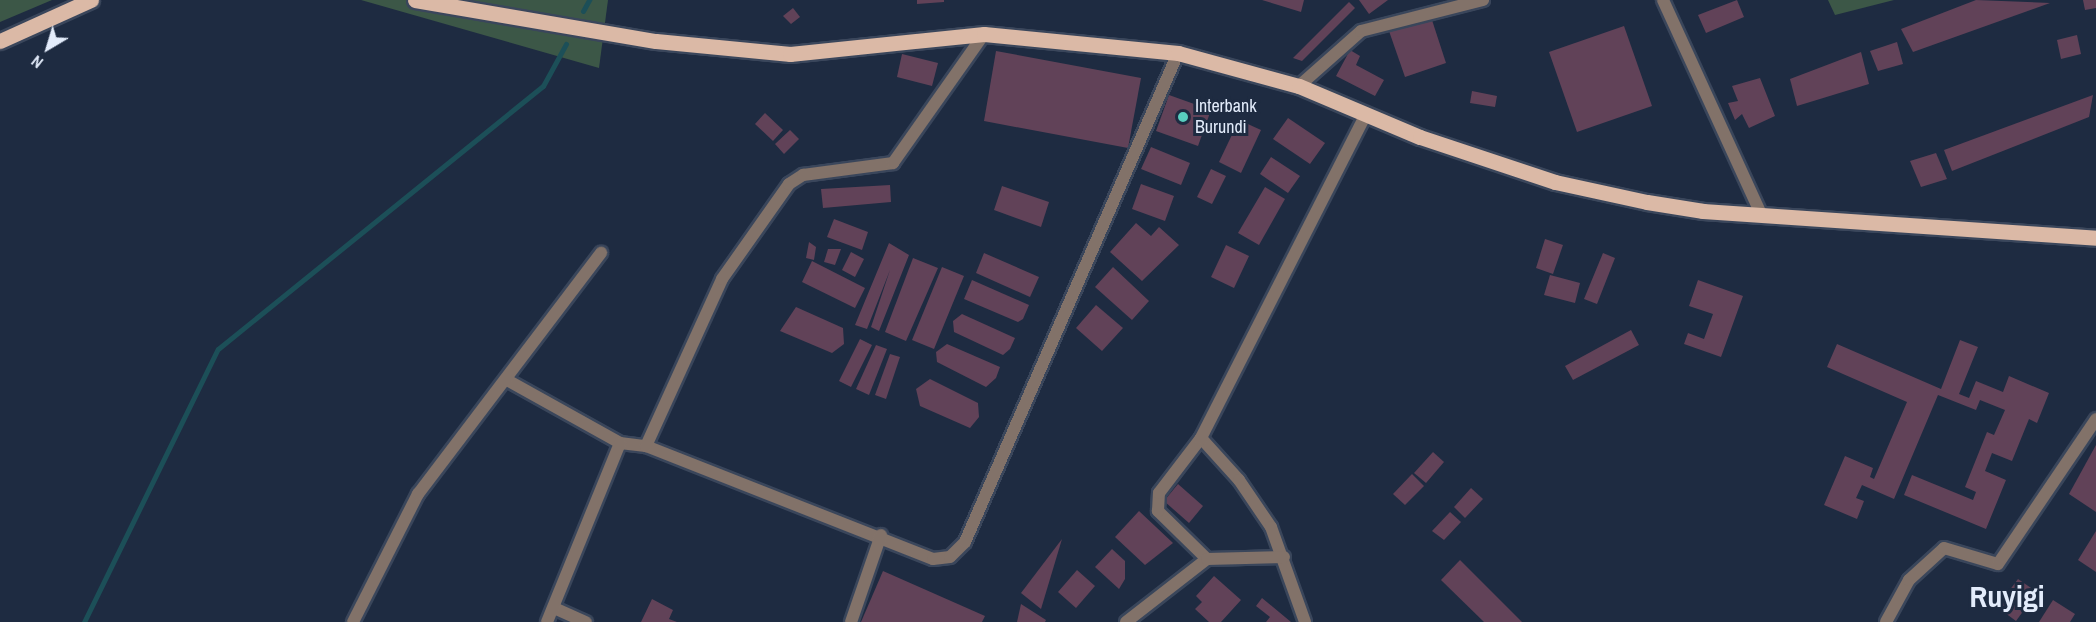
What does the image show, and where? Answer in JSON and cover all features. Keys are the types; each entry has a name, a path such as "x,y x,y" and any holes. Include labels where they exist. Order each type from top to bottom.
{"main road":[{"path":"0,41 91,0"},
{"path":"415,0 437,1 656,40 790,54 984,34 1178,54 1299,86 1366,114 1555,182 1703,211 1760,212 2096,238"}],"street":[{"path":"1299,86 1360,31 1483,0"},
{"path":"1663,0 1760,212"},
{"path":"646,446 722,279 789,184 803,175 893,163 984,34"},
{"path":"507,380 620,443 646,446 881,535 933,559 950,557 965,542 1178,54"},
{"path":"1207,560 1158,511 1159,492 1201,438 1366,114"},
{"path":"353,622 418,495 507,380 601,252"},
{"path":"1886,622 1909,580 1944,548 1998,564 2096,419"},
{"path":"1201,438 1239,480 1271,527 1284,557 1305,622"},
{"path":"547,622 620,443"},
{"path":"851,622 881,535"},
{"path":"1126,622 1207,560 1284,557"},
{"path":"554,608 586,622"}],"green space":[{"path":"0,0 52,0 0,22"},
{"path":"361,0 608,0 599,68"},
{"path":"1828,0 1894,0 1835,15"}],"building":[{"path":"917,0 944,0 944,2 917,4"},
{"path":"1262,0 1304,0 1301,12"},
{"path":"1359,0 1388,0 1369,14"},
{"path":"1737,0 1744,17 1706,33 1698,15"},
{"path":"1976,0 2050,3 1913,52 1901,29"},
{"path":"2083,0 2096,0 2096,8 2085,10"},
{"path":"1349,2 1355,8 1302,61 1293,58"},
{"path":"793,8 800,17 791,24 783,16"},
{"path":"1431,17 1446,63 1405,77 1389,31"},
{"path":"1624,26 1652,106 1577,132 1549,52"},
{"path":"2077,35 2081,54 2061,59 2057,40"},
{"path":"1897,42 1903,64 1878,71 1870,51"},
{"path":"1350,50 1360,56 1356,65 1384,80 1375,96 1336,76"},
{"path":"996,51 1141,78 1128,148 984,121"},
{"path":"1861,52 1869,84 1797,106 1790,79"},
{"path":"902,54 938,63 932,86 897,77"},
{"path":"1760,78 1775,116 1749,128 1742,114 1735,120 1728,103 1738,101 1732,86"},
{"path":"1472,91 1497,96 1495,107 1470,103"},
{"path":"1169,95 1211,110 1198,146 1156,131"},
{"path":"2093,95 2089,117 1952,171 1944,150"},
{"path":"765,113 783,130 773,141 755,124"},
{"path":"1288,118 1325,143 1310,164 1273,139"},
{"path":"1239,120 1261,130 1241,173 1219,162"},
{"path":"790,130 799,139 784,154 775,144"},
{"path":"1151,147 1190,163 1181,185 1141,169"},
{"path":"1936,153 1947,179 1921,187 1910,161"},
{"path":"1271,157 1300,176 1288,193 1260,174"},
{"path":"1211,169 1226,176 1212,204 1197,197"},
{"path":"1141,184 1174,196 1165,221 1132,209"},
{"path":"890,185 891,202 823,208 821,189"},
{"path":"1002,186 1049,202 1041,227 994,210"},
{"path":"1265,187 1285,199 1259,245 1238,233"},
{"path":"834,219 868,232 862,250 827,237"},
{"path":"1136,223 1151,236 1159,227 1179,245 1142,281 1110,252"},
{"path":"1545,239 1563,245 1553,274 1536,268"},
{"path":"809,242 816,247 814,260 806,258"},
{"path":"889,243 909,255 879,331 871,327 890,270 867,329 855,325"},
{"path":"1226,245 1249,256 1234,288 1211,277"},
{"path":"828,249 841,249 835,265 824,262"},
{"path":"851,252 864,259 855,277 842,270"},
{"path":"984,253 1039,277 1030,297 976,273"},
{"path":"1603,253 1615,258 1597,304 1584,299"},
{"path":"913,258 938,268 906,341 885,332"},
{"path":"812,261 865,288 855,308 802,282"},
{"path":"942,267 964,276 934,349 912,340"},
{"path":"1113,267 1149,301 1132,320 1095,287"},
{"path":"1550,275 1580,283 1575,303 1544,295"},
{"path":"972,280 1029,305 1023,319 1018,322 964,299"},
{"path":"1698,280 1743,296 1721,357 1684,344 1688,333 1704,339 1713,314 1689,306"},
{"path":"1096,305 1123,328 1102,351 1076,328"},
{"path":"796,307 843,328 844,344 832,353 780,331"},
{"path":"962,314 1015,338 1010,349 1003,355 954,332 953,321"},
{"path":"1631,330 1639,345 1573,380 1565,366"},
{"path":"860,339 872,345 851,387 839,381"},
{"path":"1960,340 1978,347 1959,394 1969,398 1976,381 2003,392 2009,376 2049,393 2037,423 2029,419 2012,461 1992,453 1985,471 2006,480 1986,529 1904,495 1912,475 1973,500 1976,492 1965,487 1987,432 1994,435 2005,410 1980,400 1976,410 1938,395 1894,499 1862,485 1856,498 1864,501 1857,519 1824,505 1845,456 1873,468 1870,477 1874,479 1907,402 1827,367 1837,344 1941,389"},
{"path":"947,344 1000,367 996,378 986,387 937,362 936,352"},
{"path":"876,345 887,349 869,395 856,389"},
{"path":"890,354 900,357 886,399 875,395"},
{"path":"930,379 978,403 979,417 970,428 920,406 916,389"},
{"path":"2096,445 2096,512 2069,494"},
{"path":"1433,452 1444,462 1426,483 1414,473"},
{"path":"1412,474 1424,486 1405,505 1393,494"},
{"path":"1178,484 1203,506 1189,523 1164,501"},
{"path":"1471,488 1483,499 1465,518 1454,507"},
{"path":"1139,511 1173,543 1145,565 1115,537"},
{"path":"1450,512 1461,522 1444,540 1432,531"},
{"path":"2096,531 2096,572 2078,560"},
{"path":"1062,539 1041,609 1021,593"},
{"path":"1112,549 1125,561 1125,579 1119,589 1095,567"},
{"path":"1460,560 1522,622 1484,622 1441,580"},
{"path":"1077,570 1095,586 1076,608 1058,592"},
{"path":"883,571 985,616 982,622 861,622"},
{"path":"1214,576 1241,600 1221,622 1209,622 1195,609 1202,602 1196,596"},
{"path":"2018,579 2037,592 2016,621 1997,607"},
{"path":"1262,598 1291,622 1266,622 1270,617 1256,606"},
{"path":"652,599 673,610 669,619 677,622 641,622"},
{"path":"2053,600 2075,614 2070,622 2039,622"},
{"path":"1021,604 1046,620 1045,622 1017,622"}],"waterway":[{"path":"583,11 589,0"},
{"path":"84,622 218,349 543,86 566,44"}],"place":[{"name":"Interbank Burundi","path":"1183,117"}],"district":[{"name":"Ruyigi","path":"2007,596"}]}
